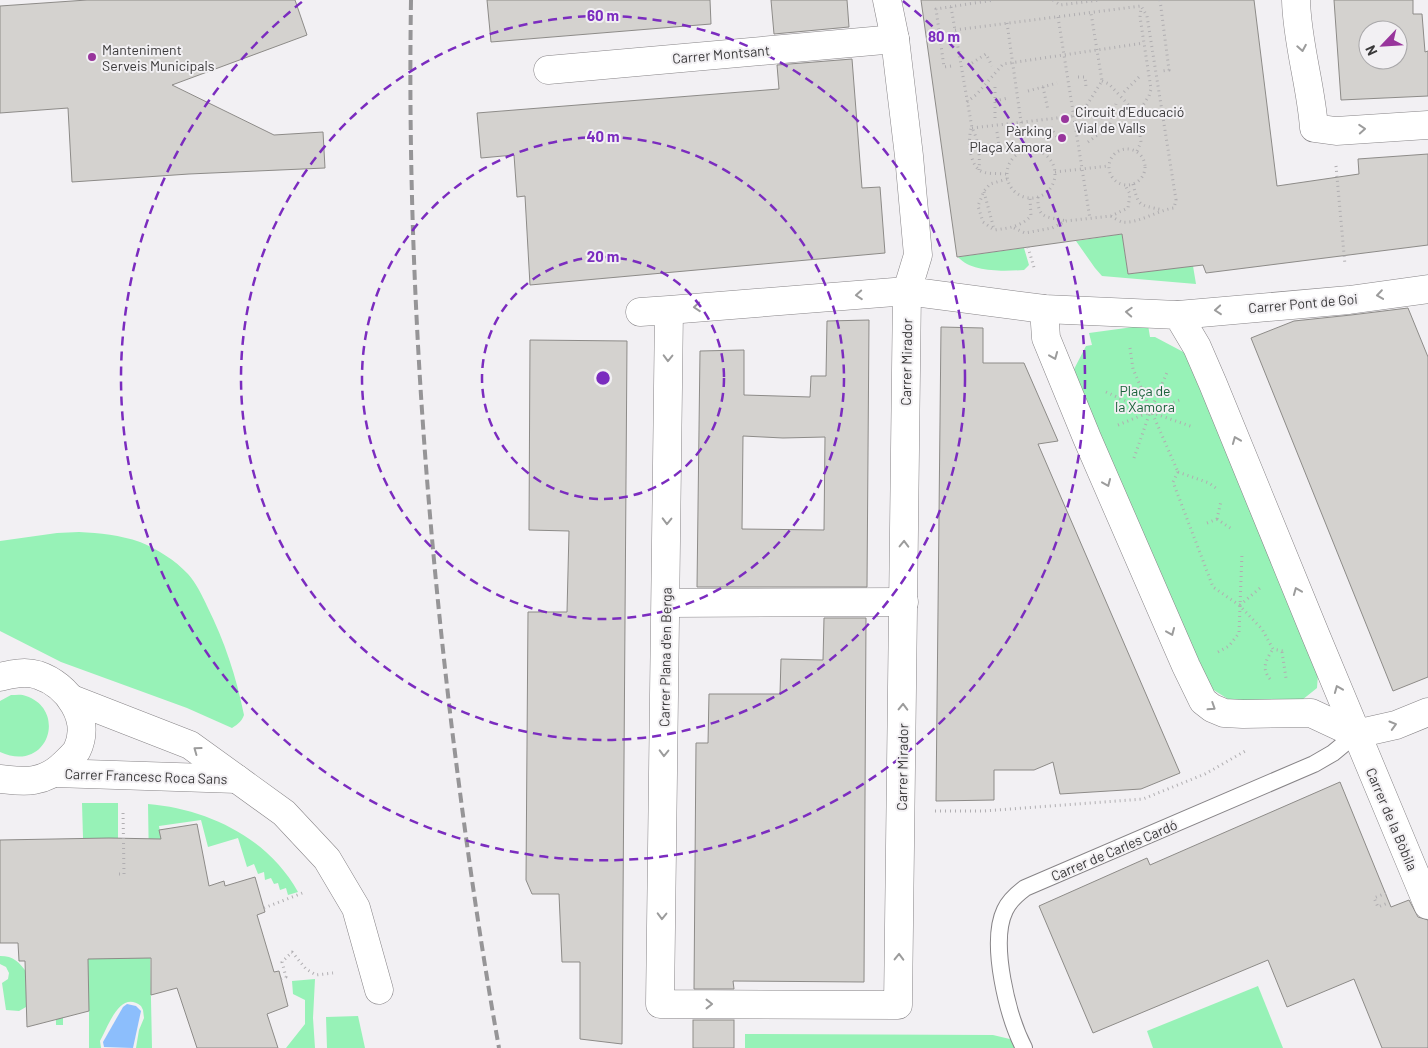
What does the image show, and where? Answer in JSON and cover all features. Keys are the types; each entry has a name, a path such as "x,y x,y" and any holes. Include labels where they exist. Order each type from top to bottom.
{"street":[{"name":"Carrer Mirador","path":"660,1004 898,1005 902,812 907,292 918,255 909,156 895,39 887,0"},
{"path":"1296,0 1296,16 1312,103 1314,128 1336,131 1428,125"},
{"name":"Carrer Montsant","path":"548,70 895,39"},
{"name":"Carrer Pont de Goi","path":"1178,314 1349,300 1428,289"},
{"path":"640,312 907,292 1044,309 1178,314 1197,347 1214,384 1356,734"},
{"path":"1044,309 1046,338 1095,456 1203,701 1212,708 1224,713 1311,713 1356,734 1396,725 1428,712"},
{"name":"Carrer Plana d'en Berga","path":"660,1004 669,310"},
{"path":"666,603 904,602"},
{"path":"0,779 35,780 55,773 76,752 82,737 81,719 72,700 58,685 37,675 5,671"},
{"name":"Carrer Francesc Roca Sans","path":"72,700 190,745 284,813 327,859 356,908 379,990"},
{"name":"Carrer de la Bòbila","path":"1356,734 1428,905"},
{"name":"Carrer Francesc Roca Sans","path":"55,773 237,779"}],"lane":[{"name":"Carrer de Carles Cardó","path":"1024,1048 1016,1033 1006,997 999,945 1000,927 1004,910 1014,896 1025,888 1314,764 1333,753 1356,734"}],"path":[{"path":"951,66 944,67 936,9 994,0"},
{"path":"1053,0 1060,5 1100,0"},
{"path":"1160,0 1169,70 1162,71"},
{"path":"955,30 1142,6"},
{"path":"1136,114 1150,96 1140,17 1142,6"},
{"path":"1111,216 1122,222 1149,217 1162,210 1174,208 1176,200 1147,16 1142,6"},
{"path":"951,7 972,128 976,135 980,157 979,170"},
{"path":"972,128 1074,116 1083,111 1102,81 1091,13"},
{"path":"1058,17 1090,219"},
{"path":"1007,23 1025,150"},
{"path":"967,102 977,94 1003,64 1144,43"},
{"path":"972,63 986,54 992,66"},
{"path":"1124,92 1141,75"},
{"path":"1078,77 1085,76 1086,87"},
{"path":"1102,81 1108,84 1136,114 1140,142 1138,151"},
{"path":"1028,91 1058,83"},
{"path":"995,85 995,118"},
{"path":"1043,87 1048,110"},
{"path":"995,101 1008,98"},
{"path":"1088,142 1108,130 1116,104"},
{"path":"1098,108 1108,130"},
{"path":"1051,127 1066,146"},
{"path":"972,128 969,136 972,159 979,170 989,174 1006,174"},
{"path":"997,132 1000,152"},
{"path":"1128,148 1138,151 1144,158 1145,168 1142,177 1134,184 1125,185 1116,182 1110,175 1108,166 1111,156 1118,150 1128,148"},
{"path":"1025,150 1036,150 1046,155 1053,163 1055,172 1053,185 1046,193 1030,198 1025,198 1015,193 1008,185 1006,174 1008,163 1016,154 1025,150"},
{"path":"1336,165 1345,264"},
{"path":"1055,172 1108,166"},
{"path":"1007,179 990,184 984,191 978,206 983,222 994,230 1014,228 1031,216 1030,198"},
{"path":"1134,184 1138,203 1142,206 1162,210"},
{"path":"1038,197 1038,206 1041,214 1045,217 1066,221 1090,219 1111,216 1128,208 1130,194 1125,185"},
{"path":"984,191 994,230"},
{"path":"1014,228 1025,233 1052,228 1066,221"},
{"path":"1028,248 1036,274"},
{"path":"1130,346 1133,369 1150,412 1178,472"},
{"path":"1134,458 1150,412 1170,365"},
{"path":"1106,392 1150,412 1199,430"},
{"path":"1117,425 1187,396"},
{"path":"1178,472 1188,474 1208,483 1223,494 1217,519 1208,523"},
{"path":"1178,472 1173,482 1214,587 1239,605 1263,631 1273,649 1282,651 1286,675 1282,682"},
{"path":"1216,653 1229,646 1239,633 1241,558"},
{"path":"1239,605 1263,585"},
{"path":"1273,649 1264,665 1265,672 1275,682"},
{"path":"902,812 984,811 1143,798 1205,774 1249,749"},
{"path":"119,874 124,874 122,803"},
{"path":"1383,894 1374,898 1378,907 1385,904"},
{"path":"264,908 299,896"},
{"path":"281,979 286,977 282,962 292,952 306,969 316,975 333,973"}],"green space":[{"path":"1122,234 1128,274 1193,266 1196,284 1102,276 1076,241"},
{"path":"1024,248 1029,265 1024,270 989,270 971,266 958,257"},
{"name":"Plaça de la Xamora","path":"1148,325 1150,337 1155,337 1189,355 1318,674 1317,688 1302,700 1261,703 1228,699 1212,689 1208,684 1072,373 1086,346 1092,345 1089,333"},
{"path":"79,532 110,535 140,542 172,560 191,578 201,593 229,659 244,715 238,724 232,728 187,708 61,662 0,631 0,541"},
{"path":"11,695 26,696 39,703 46,714 49,726 47,738 40,748 30,754 17,756 0,752 0,701"},
{"path":"82,803 118,803 118,838 83,838"},
{"path":"148,804 193,812 234,830 270,856 298,892 288,895 286,888 280,890 278,883 274,884 271,878 265,880 264,872 258,874 254,864 247,867 238,838 208,847 201,820 159,826 163,851 149,866"},
{"path":"150,950 152,1048 136,1048 139,1030 144,1018 141,1006 134,1002 127,1002 116,1012 100,1041 101,1048 89,1048 89,1009 63,1008 63,1025 56,1025 55,960"},
{"path":"0,956 16,960 27,973 26,1007 19,1011 6,1010 2,983 8,979 9,973 6,967 0,964"},
{"path":"315,979 313,1018 315,1048 286,1048 305,1024 305,1000 293,994 292,981"},
{"path":"1258,986 1283,1048 1153,1048 1147,1031"},
{"path":"358,1016 365,1048 327,1048 326,1017"},
{"path":"745,1034 993,1035 1014,1040 1017,1048 745,1048"}],"water":[{"path":"127,1004 136,1006 141,1011 133,1048 104,1047 103,1042 123,1007"}],"building":[{"name":"Manteniment Serveis Municipals","path":"87,0 295,0 307,35 172,85 274,135 323,132 325,168 189,174 72,182 68,108 0,113 0,6"},
{"path":"487,0 710,0 711,24 491,42"},
{"path":"771,0 847,0 849,27 774,34"},
{"name":"Pàrking Plaça Xamora","path":"921,0 1254,0 1277,186 1359,174 1358,159 1428,154 1428,245 1206,273 1203,265 1128,274 1122,234 957,257"},
{"path":"1334,0 1413,0 1413,14 1422,14 1425,52 1428,51 1428,96 1341,100"},
{"path":"852,59 862,188 880,187 885,253 530,285 525,196 517,197 514,155 481,158 477,113 779,89 777,65"},
{"path":"1408,308 1428,357 1428,677 1393,691 1251,338 1294,321"},
{"path":"869,320 867,587 697,587 700,351 744,350 744,395 810,397 811,376 826,376 827,321","holes":["743,436 783,438 825,437 824,530 742,529"]},
{"path":"941,327 983,328 983,363 1024,363 1058,441 1038,444 1180,773 1141,789 1060,794 1053,762 1034,770 994,770 994,800 936,801"},
{"path":"530,340 627,341 622,1044 580,1039 580,962 562,962 559,894 532,894 526,880 528,612 567,612 569,531 529,530"},
{"path":"824,618 866,618 864,982 733,981 734,989 694,989 696,743 708,743 709,694 780,694 781,659 823,660"},
{"path":"1340,782 1391,907 1409,900 1418,917 1428,920 1428,1048 1382,1048 1354,979 1287,1007 1268,960 1093,1033 1039,906 1147,858 1150,865"},
{"path":"197,824 209,886 224,881 225,886 255,877 265,912 257,915 274,972 279,971 288,1006 267,1014 278,1048 197,1048 177,988 151,995 151,958 88,959 89,1011 27,1027 25,961 19,961 18,943 0,943 0,840 161,839 159,830"},
{"path":"693,1020 734,1020 734,1048 693,1048"}],"railway":[{"path":"411,0 412,182 419,365 425,456 452,729 479,928 499,1048"}],"place":[{"name":"Manteniment Serveis Municipals","path":"92,57"},
{"name":"Circuit d'Educació Vial de Valls","path":"1065,119"},
{"name":"Pàrking Plaça Xamora","path":"1062,138"}]}
